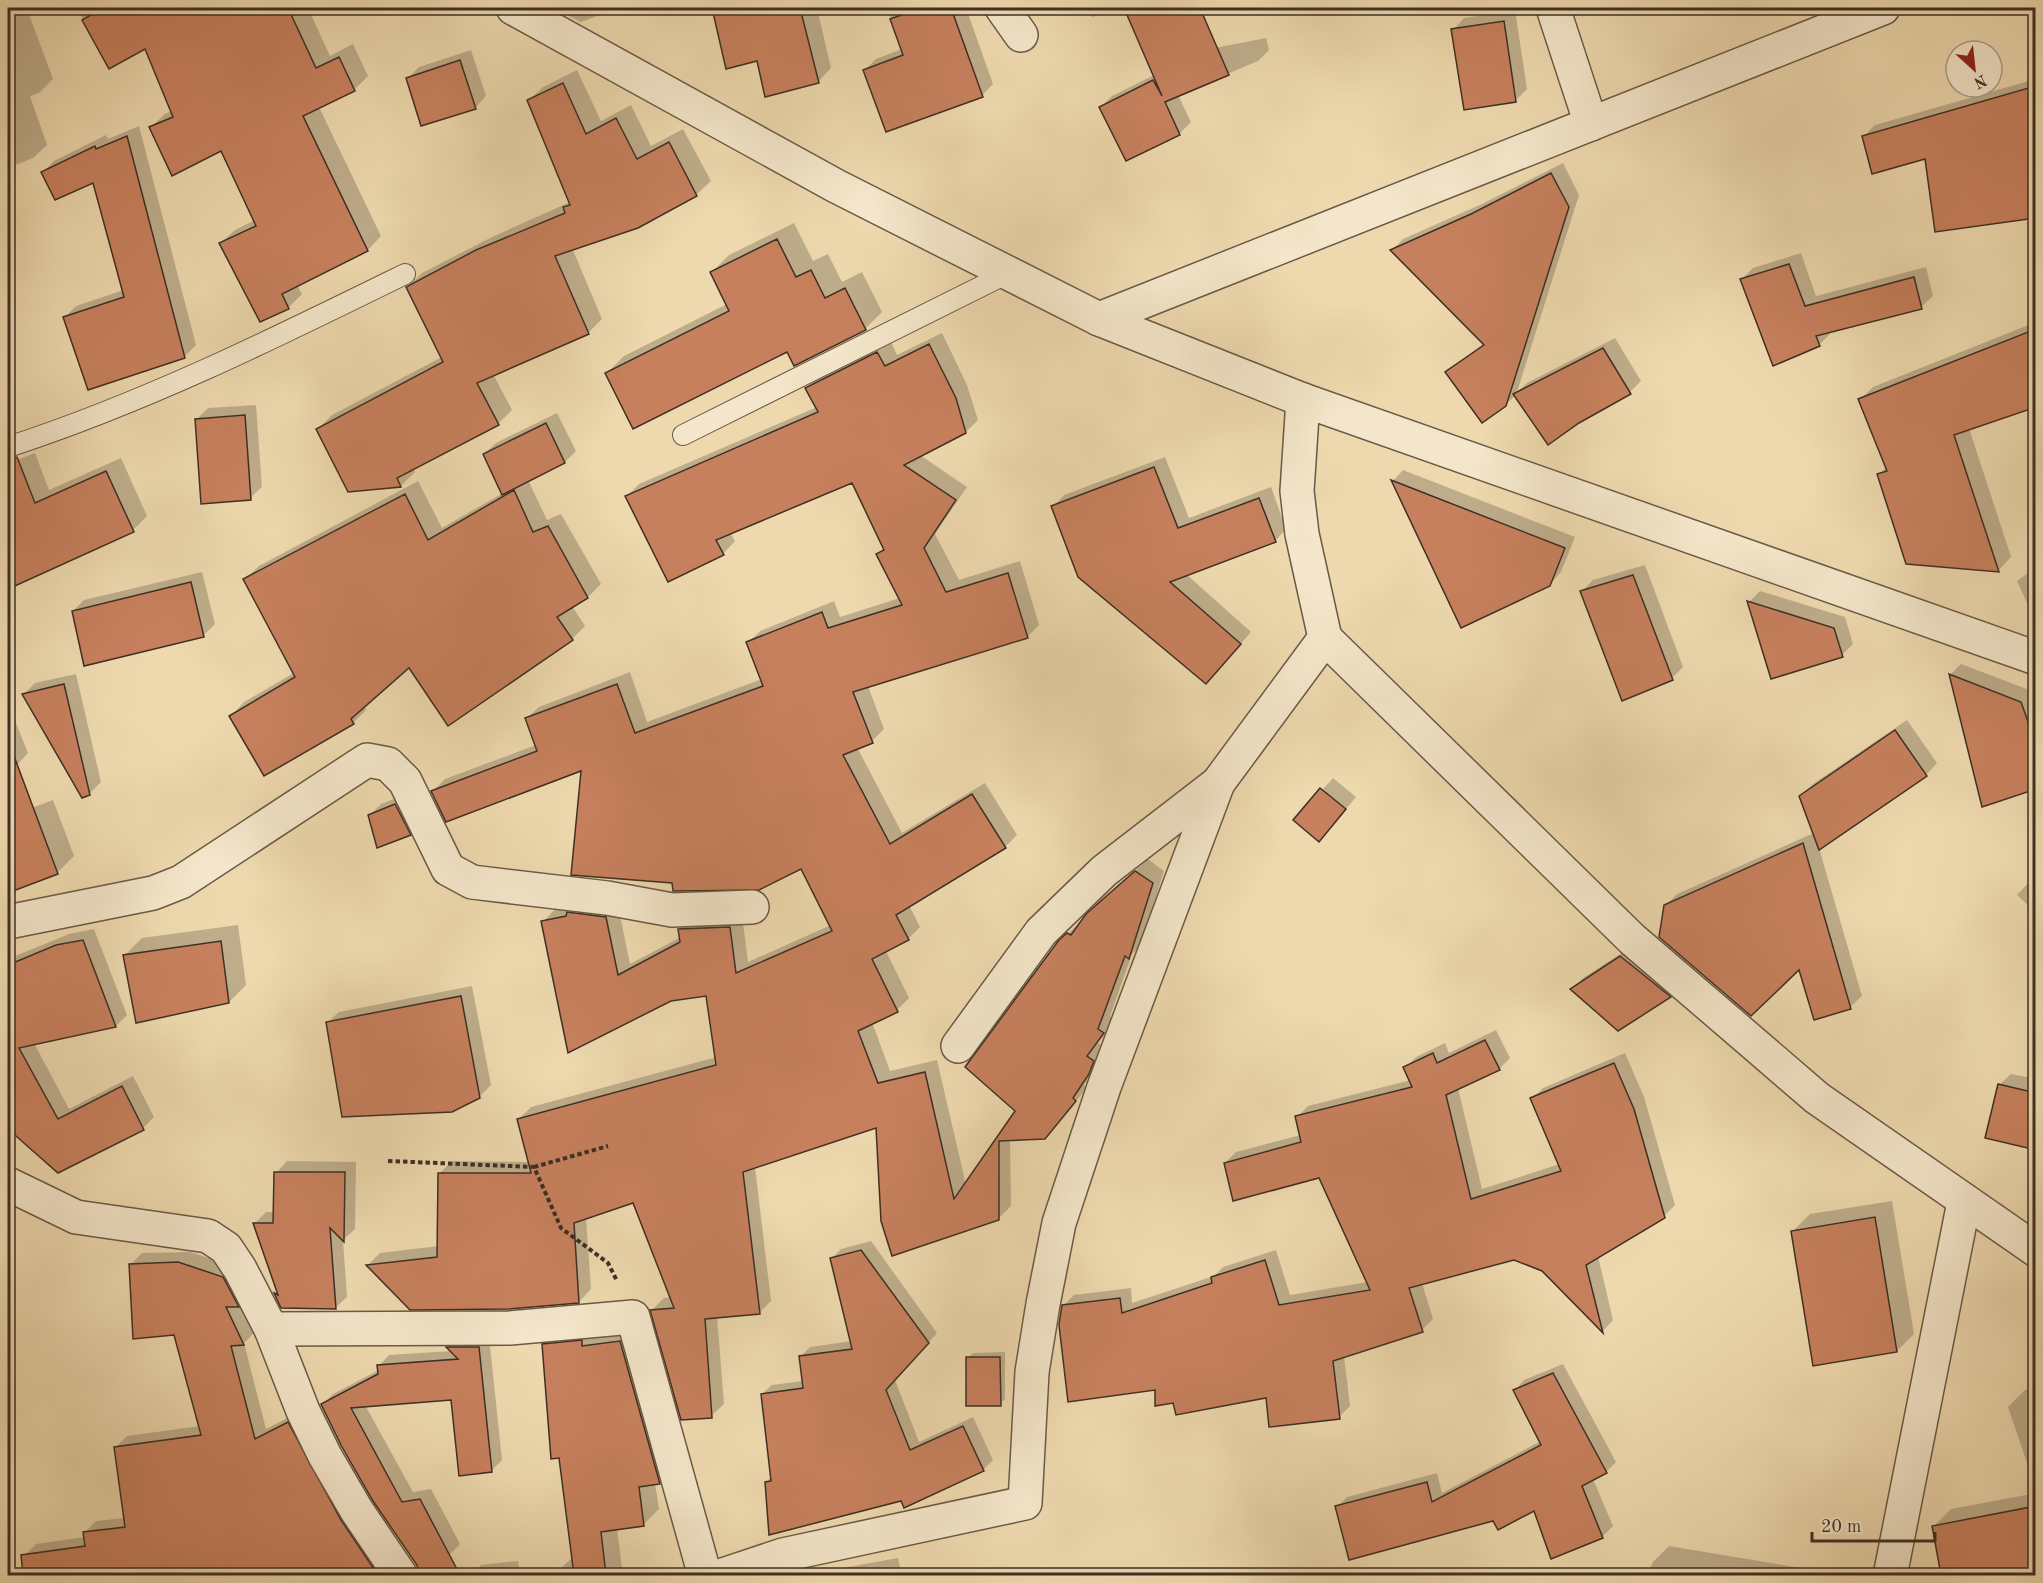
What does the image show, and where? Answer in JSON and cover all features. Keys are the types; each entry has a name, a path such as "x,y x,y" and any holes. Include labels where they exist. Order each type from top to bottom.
{"street":[{"path":"513,8 836,186 1006,274 1099,319 1303,400 2036,658"},
{"path":"1002,8 1021,35"},
{"path":"1553,8 1591,124"},
{"path":"1099,319 1883,8"},
{"path":"1303,400 1297,491 1302,534 1325,638 1632,939 1817,1098 2036,1250"},
{"path":"958,1046 1041,932 1104,872 1218,783 1325,638"},
{"path":"8,922 153,893 181,882 367,760 388,764 405,781 448,868 472,882 607,898 672,910 752,907"},
{"path":"720,1575 783,1555 1025,1503 1032,1372 1059,1222 1104,1087 1218,783"},
{"path":"8,1185 76,1217 208,1236 225,1248 271,1329 303,1412 325,1456 401,1575"},
{"path":"1890,1575 1964,1202"},
{"path":"271,1329 510,1328 633,1317 705,1575"}],"lane":[{"path":"8,447 61,430 159,392 405,274"},
{"path":"683,435 1006,274"}],"path":[{"path":"388,1161 534,1167 608,1146"},
{"path":"534,1167 561,1228 608,1263 633,1317"}],"building":[{"path":"103,8 288,8 316,68 339,57 355,91 303,116 368,251 282,294 289,309 260,322 219,243 256,226 221,151 172,176 149,127 173,117 145,49 109,69 82,20"},
{"path":"712,8 800,8 819,83 765,97 757,61 726,69"},
{"path":"922,8 951,8 983,97 886,132 863,70 903,55 890,19"},
{"path":"1124,8 1200,8 1229,75 1165,102 1180,135 1126,161 1099,107 1153,80 1162,96"},
{"path":"1504,21 1516,102 1464,110 1451,29"},
{"path":"460,60 476,109 421,126 406,78"},
{"path":"563,83 586,134 616,118 637,159 669,142 697,196 638,228 555,256 589,334 477,383 499,425 397,478 401,487 348,492 316,429 443,362 406,287 476,250 565,213 563,207 570,205 527,100"},
{"path":"2036,86 2036,218 1935,232 1925,159 1872,174 1862,136 1991,99 2004,99 2004,95"},
{"path":"127,136 185,358 88,390 63,317 124,297 93,183 55,200 41,172 95,146 96,149"},
{"path":"1551,173 1569,207 1506,406 1482,423 1445,372 1484,345 1390,250 1471,214"},
{"path":"777,239 796,277 811,270 825,298 845,288 866,330 794,366 787,352 633,429 605,373 729,311 710,272"},
{"path":"1789,264 1805,306 1914,277 1922,309 1816,336 1820,346 1773,366 1740,279"},
{"path":"2036,329 2036,407 1954,435 1999,572 1906,564 1877,474 1887,471 1858,399"},
{"path":"929,344 956,398 966,433 904,465 956,500 924,548 946,592 1008,573 1028,638 853,692 873,743 843,755 890,844 972,794 1006,848 896,915 909,940 872,959 898,1012 858,1031 878,1083 925,1072 954,1199 1015,1111 965,1067 1059,940 1067,933 1071,935 1086,914 1135,871 1153,883 1129,959 1125,956 1098,1029 1104,1033 1087,1056 1094,1061 1089,1074 1073,1098 1076,1101 1045,1139 999,1141 999,1220 892,1256 881,1221 876,1128 743,1172 760,1314 705,1319 712,1418 681,1420 650,1310 674,1308 633,1203 574,1223 579,1303 509,1309 410,1310 366,1265 437,1257 438,1173 531,1173 517,1119 716,1065 706,996 671,1001 568,1053 541,921 566,916 567,912 606,917 618,975 680,942 678,929 730,927 736,973 832,931 801,869 759,890 673,891 672,883 571,875 581,771 446,822 431,791 537,751 525,718 617,684 635,733 763,686 746,642 822,612 828,628 902,605 876,554 884,550 852,483 716,540 724,555 668,582 625,496 818,412 805,388 877,352 885,366"},
{"path":"1603,348 1631,394 1579,423 1548,445 1513,394"},
{"path":"245,415 251,500 201,504 195,419"},
{"path":"546,423 565,463 502,495 483,454"},
{"path":"17,457 35,503 106,471 134,532 8,589 8,459"},
{"path":"1154,467 1178,528 1259,498 1276,542 1170,582 1241,644 1206,684 1078,577 1051,506"},
{"path":"1391,480 1565,548 1550,586 1461,628"},
{"path":"514,490 533,532 548,526 588,598 557,617 573,640 448,726 409,668 351,719 354,724 264,776 229,716 295,677 243,579 405,494 428,540"},
{"path":"1633,575 1673,680 1622,701 1580,591"},
{"path":"191,582 204,637 84,666 72,611"},
{"path":"1747,601 1834,628 1843,657 1771,679"},
{"path":"1949,674 2021,702 2036,744 2036,789 1982,807"},
{"path":"64,684 90,795 82,798 22,694"},
{"path":"1895,730 1927,776 1819,850 1799,796"},
{"path":"11,748 58,874 8,893 8,749"},
{"path":"1320,788 1346,809 1319,842 1293,820"},
{"path":"395,804 411,835 377,848 368,815"},
{"path":"1803,843 1851,1009 1814,1020 1799,970 1751,1016 1659,937 1664,905"},
{"path":"83,940 116,1027 19,1048 58,1119 122,1086 144,1130 58,1173 8,1129 8,965 56,945"},
{"path":"221,941 229,1003 136,1023 123,955"},
{"path":"1620,956 1671,997 1618,1031 1570,989"},
{"path":"461,996 480,1098 452,1112 342,1117 326,1022"},
{"path":"1485,1040 1500,1070 1446,1095 1471,1199 1561,1171 1530,1098 1614,1063 1634,1109 1665,1218 1586,1265 1603,1333 1542,1271 1514,1260 1409,1288 1423,1332 1333,1361 1340,1419 1269,1427 1266,1398 1176,1415 1173,1403 1155,1406 1155,1390 1068,1402 1059,1325 1062,1305 1120,1298 1122,1313 1212,1283 1211,1277 1265,1260 1279,1305 1370,1290 1319,1178 1233,1201 1224,1163 1301,1142 1295,1116 1412,1087 1403,1067 1433,1053 1437,1063"},
{"path":"1998,1084 2036,1093 2036,1150 1985,1138"},
{"path":"274,1172 345,1172 344,1242 330,1228 336,1309 281,1308 274,1293 278,1295 253,1223 273,1223"},
{"path":"1875,1217 1897,1352 1813,1366 1791,1231"},
{"path":"861,1250 929,1343 886,1390 910,1450 963,1426 984,1471 904,1508 901,1501 769,1535 765,1482 771,1481 761,1394 803,1388 799,1356 852,1349 830,1258"},
{"path":"178,1262 223,1277 239,1307 226,1307 244,1345 231,1346 255,1439 288,1422 341,1520 378,1575 23,1575 21,1555 85,1546 83,1532 125,1527 114,1447 201,1435 174,1335 133,1339 129,1264"},
{"path":"582,1340 582,1346 620,1341 660,1484 639,1487 644,1526 601,1532 606,1575 574,1575 559,1458 551,1459 542,1344"},
{"path":"446,1347 479,1347 492,1472 459,1476 451,1400 351,1408 402,1502 420,1499 460,1575 420,1575 417,1565 373,1501 342,1447 321,1404 378,1374 377,1365 458,1359"},
{"path":"966,1357 1000,1357 1001,1406 966,1406"},
{"path":"1553,1373 1607,1473 1582,1486 1603,1538 1551,1559 1534,1511 1498,1530 1493,1521 1349,1560 1335,1506 1427,1482 1432,1502 1541,1445 1513,1390"},
{"path":"2036,1506 2036,1575 1941,1575 1932,1526"}]}
